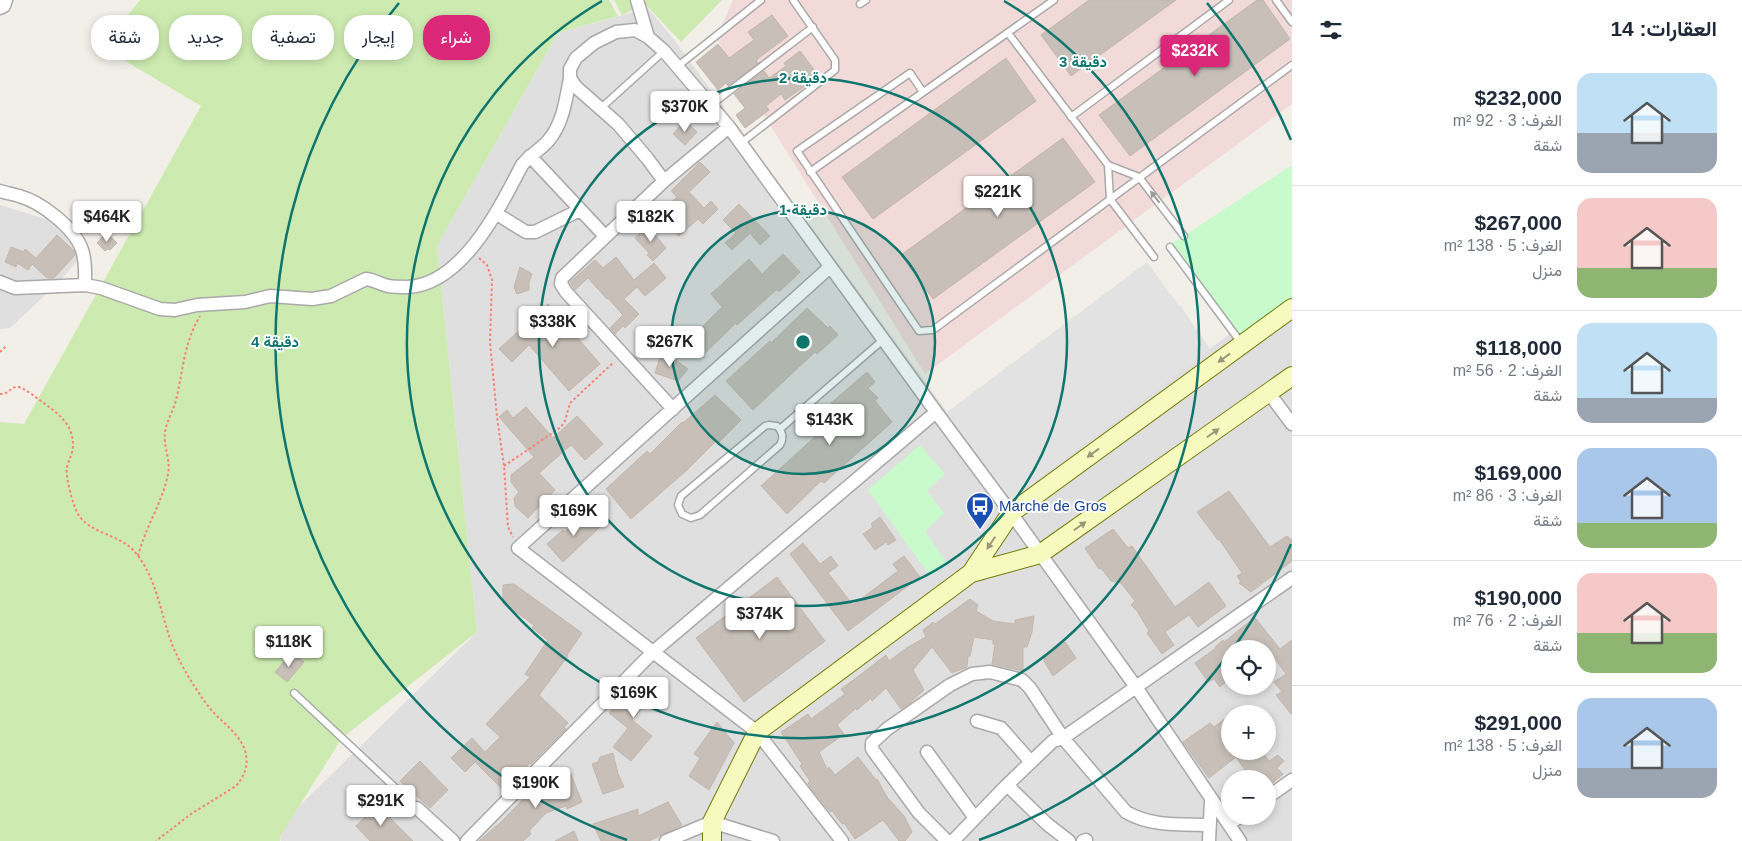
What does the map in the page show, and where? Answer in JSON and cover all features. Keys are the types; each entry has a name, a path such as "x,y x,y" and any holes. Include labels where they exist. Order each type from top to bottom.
{"street":[{"path":"0,8 6,0"},
{"path":"637,0 648,37"},
{"path":"0,282 15,288 85,285 101,288 160,309 175,310 209,304 245,302 270,296 312,299 332,296 366,280 372,280 389,286 421,285 440,276 455,265 486,231 497,214 522,165 548,141 563,114 570,69 576,58 602,39 616,32 635,30 648,37 664,51 741,143 1136,687 1221,814"},
{"path":"570,78 576,87 601,108 629,138 664,181"},
{"path":"672,409 561,284 562,278 664,181 729,127"},
{"path":"530,156 605,236"},
{"path":"0,191 34,202 51,212 72,232 82,250 85,264 85,285"},
{"path":"497,214 526,232 535,232 580,210"},
{"path":"830,267 518,548 757,732 842,841"},
{"path":"712,841 712,822 757,732 971,573 1011,513 1292,308"},
{"path":"971,573 1040,554 1292,376"},
{"path":"1269,393 1292,424"},
{"path":"467,841 653,652 936,412"},
{"path":"953,841 1053,741 1064,738 1292,578"},
{"path":"947,841 918,813 872,749 872,743 876,738 950,685 972,674 990,672 1022,680 1035,694 1064,738 1126,812 1137,818 1152,822 1210,825"},
{"path":"977,721 1001,728 1031,762"},
{"path":"927,752 975,818"},
{"path":"1276,791 1292,780"},
{"path":"1007,785 1047,824 1068,841"},
{"path":"1209,841 1210,800"},
{"path":"417,808 453,841"},
{"path":"666,841 712,822 773,841"},
{"path":"1230,825 1240,841"}],"lane":[{"path":"678,66 761,0"},
{"path":"741,143 835,70 835,60 793,0"},
{"path":"810,172 1054,0"},
{"path":"1071,117 1229,0"},
{"path":"1276,0 1292,22"},
{"path":"711,105 813,27"},
{"path":"1008,33 1108,165 1139,177 1184,236"},
{"path":"601,108 664,51"},
{"path":"923,92 910,73 797,151 918,331 933,330 1292,65"},
{"path":"1108,165 1110,199 1154,257"},
{"path":"1170,247 1242,345"},
{"path":"780,429 884,339"},
{"path":"773,425 780,429 783,437 780,445 700,515 691,518 682,514 679,510 678,500 684,493 765,426 773,425"},
{"path":"294,694 417,808"}],"path":[{"path":"468,251 487,265 492,280 490,342 497,417 504,466 508,527 518,548"},
{"path":"138,556 167,480 169,464 165,433 177,394 187,343 198,320 209,304"},
{"path":"0,352 7,345"},
{"path":"504,466 561,427 565,421 570,403 623,354"},
{"path":"0,394 6,394 13,388 19,387 63,418 71,431 72,454 67,475 77,513 89,526 123,542 138,556 152,583 168,634 182,666 201,696 244,747 247,761 244,775 236,786 192,814 156,841"}],"shaded area":[{"path":"733,0 1292,0 1292,104 925,374 716,38"},
{"path":"648,8 675,41 1011,499 1292,287 1292,841 281,841 283,822 477,632 437,246 558,33"},
{"path":"0,205 58,223 86,251 59,282 10,328 0,329"},
{"path":"1147,262 1180,305 1210,349 1011,499 947,412"}],"green space":[{"path":"140,0 609,0 618,16 558,33 437,246 477,632 342,738 281,835 280,841 0,841 0,422 24,424 201,106 124,60 159,60 159,15 128,15"},
{"path":"614,0 722,0 681,42 645,4 622,15"},
{"path":"1292,165 1292,302 1244,342 1173,243"},
{"path":"920,445 945,474 927,491 944,513 925,532 948,564 930,576 868,490"}],"building":[{"path":"1089,0 1176,0 1071,76 1041,35"},
{"path":"1257,0 1263,0 1290,39 1130,156 1099,115"},
{"path":"772,15 788,36 756,60 758,63 728,86 726,83 718,90 696,62 718,44 729,58 754,40 748,32"},
{"path":"800,51 819,76 785,100 781,94 766,106 769,110 745,128 736,115 745,108 734,94 764,71 769,78 786,66 784,63"},
{"path":"1006,58 1036,101 873,219 842,177"},
{"path":"685,120 697,132 685,145 673,134"},
{"path":"1063,138 1095,182 933,299 901,255"},
{"path":"700,162 710,172 689,192 704,208 711,201 718,209 703,224 698,219 679,236 673,229 675,227 661,212 677,197 671,191"},
{"path":"739,204 770,236 760,245 750,233 732,250 725,243 736,233 723,220"},
{"path":"648,226 666,248 653,261 647,255 649,253 635,238"},
{"path":"57,235 74,251 75,255 54,278 47,278 32,264 28,270 17,263 16,267 5,262 11,247 24,252 25,249 36,258"},
{"path":"103,236 108,240 111,237 117,243 110,250 105,251 97,243"},
{"path":"783,254 800,272 780,291 776,290 737,325 736,323 700,358 686,343 722,307 711,294 749,259 762,274"},
{"path":"616,257 634,280 654,263 666,278 645,296 637,287 624,299 639,314 625,328 623,326 615,334 610,328 623,315 588,278 575,290 570,282 595,260 603,268"},
{"path":"520,267 532,274 529,290 517,294 514,287"},
{"path":"548,304 600,364 569,391 529,345 512,362 499,349"},
{"path":"807,308 828,328 830,326 838,335 817,354 815,352 753,410 726,381 770,341 771,343"},
{"path":"661,354 670,356 688,369 678,381 655,373"},
{"path":"867,372 875,382 868,388 878,398 875,401 892,422 824,483 821,481 787,514 761,486 840,414 831,403"},
{"path":"715,395 741,420 719,442 717,440 687,470 631,519 606,489 647,451 650,454 682,422"},
{"path":"526,407 553,438 577,416 603,444 585,460 571,445 539,473 555,490 528,518 515,506 514,498 519,492 511,482 511,475 534,457 499,417 507,410 513,418"},
{"path":"1229,491 1270,547 1287,536 1292,540 1292,561 1251,592 1239,583 1241,582 1237,576 1242,573 1219,539 1197,512"},
{"path":"587,511 601,526 563,562 547,544 563,530 565,532"},
{"path":"880,517 896,540 888,545 886,542 875,550 863,534 873,527 871,524"},
{"path":"1113,529 1128,548 1132,546 1175,607 1209,582 1226,606 1198,627 1189,615 1165,632 1174,645 1162,654 1147,633 1149,631 1137,611 1131,605 1135,601 1121,583 1111,581 1101,568 1099,569 1085,548"},
{"path":"803,543 820,564 831,556 838,566 828,573 853,605 898,571 893,564 904,556 920,577 848,631 790,554"},
{"path":"777,577 825,641 744,702 696,638"},
{"path":"514,584 582,633 568,656 539,695 568,723 564,727 566,729 503,790 475,762 465,772 451,758 472,738 485,752 500,737 486,724 530,677 525,674 548,640 532,628 534,625 503,603 503,585"},
{"path":"970,599 978,605 976,611 993,621 1015,624 1015,620 1034,616 1032,632 1027,647 1023,647 1023,671 992,664 995,645 993,640 974,637 970,656 968,656 967,667 952,673 932,647 913,670 924,690 911,702 901,709 886,688 872,701 871,698 857,710 856,708 837,725 844,734 819,752 827,769 829,767 835,775 858,757 877,779 887,797 904,816 912,832 905,841 899,841 883,820 855,839 844,823 842,824 832,811 830,812 811,788 808,783 810,781 800,766 802,764 781,732 808,714 811,719 845,694 841,689 886,655 889,661 926,637 923,630 933,622 935,624"},
{"path":"1254,618 1273,640 1226,640"},
{"path":"1292,640 1292,715 1276,695 1282,692 1276,684 1276,681 1286,674 1276,660 1276,644 1280,649"},
{"path":"1065,642 1076,658 1053,676 1044,658"},
{"path":"1221,642 1220,687 1214,679 1208,682 1195,663"},
{"path":"290,655 294,658 296,655 304,662 287,682 275,672"},
{"path":"650,684 664,694 656,704 647,701 632,720 652,736 631,761 613,747 628,728 609,713 638,685"},
{"path":"717,722 734,743 709,790 689,776 700,758 694,754"},
{"path":"1221,722 1221,760 1232,760 1209,778 1183,742 1210,723 1214,727"},
{"path":"613,753 618,774 624,787 603,794 592,764 598,762 600,757"},
{"path":"1278,755 1284,761 1277,768 1283,774 1276,780 1276,770 1245,770 1238,760 1269,761 1276,760"},
{"path":"420,761 448,790 430,808 400,781"},
{"path":"570,772 582,802 567,809 566,806 546,813 529,831 531,834 523,841 479,841 501,822 538,784"},
{"path":"668,802 682,825 649,841 601,841 593,824 638,809 638,816"},
{"path":"378,804 413,841 370,841 356,826"},
{"path":"574,831 578,841 555,841"}],"place":[{"name":"Marche de Gros","path":"980,530"}]}
